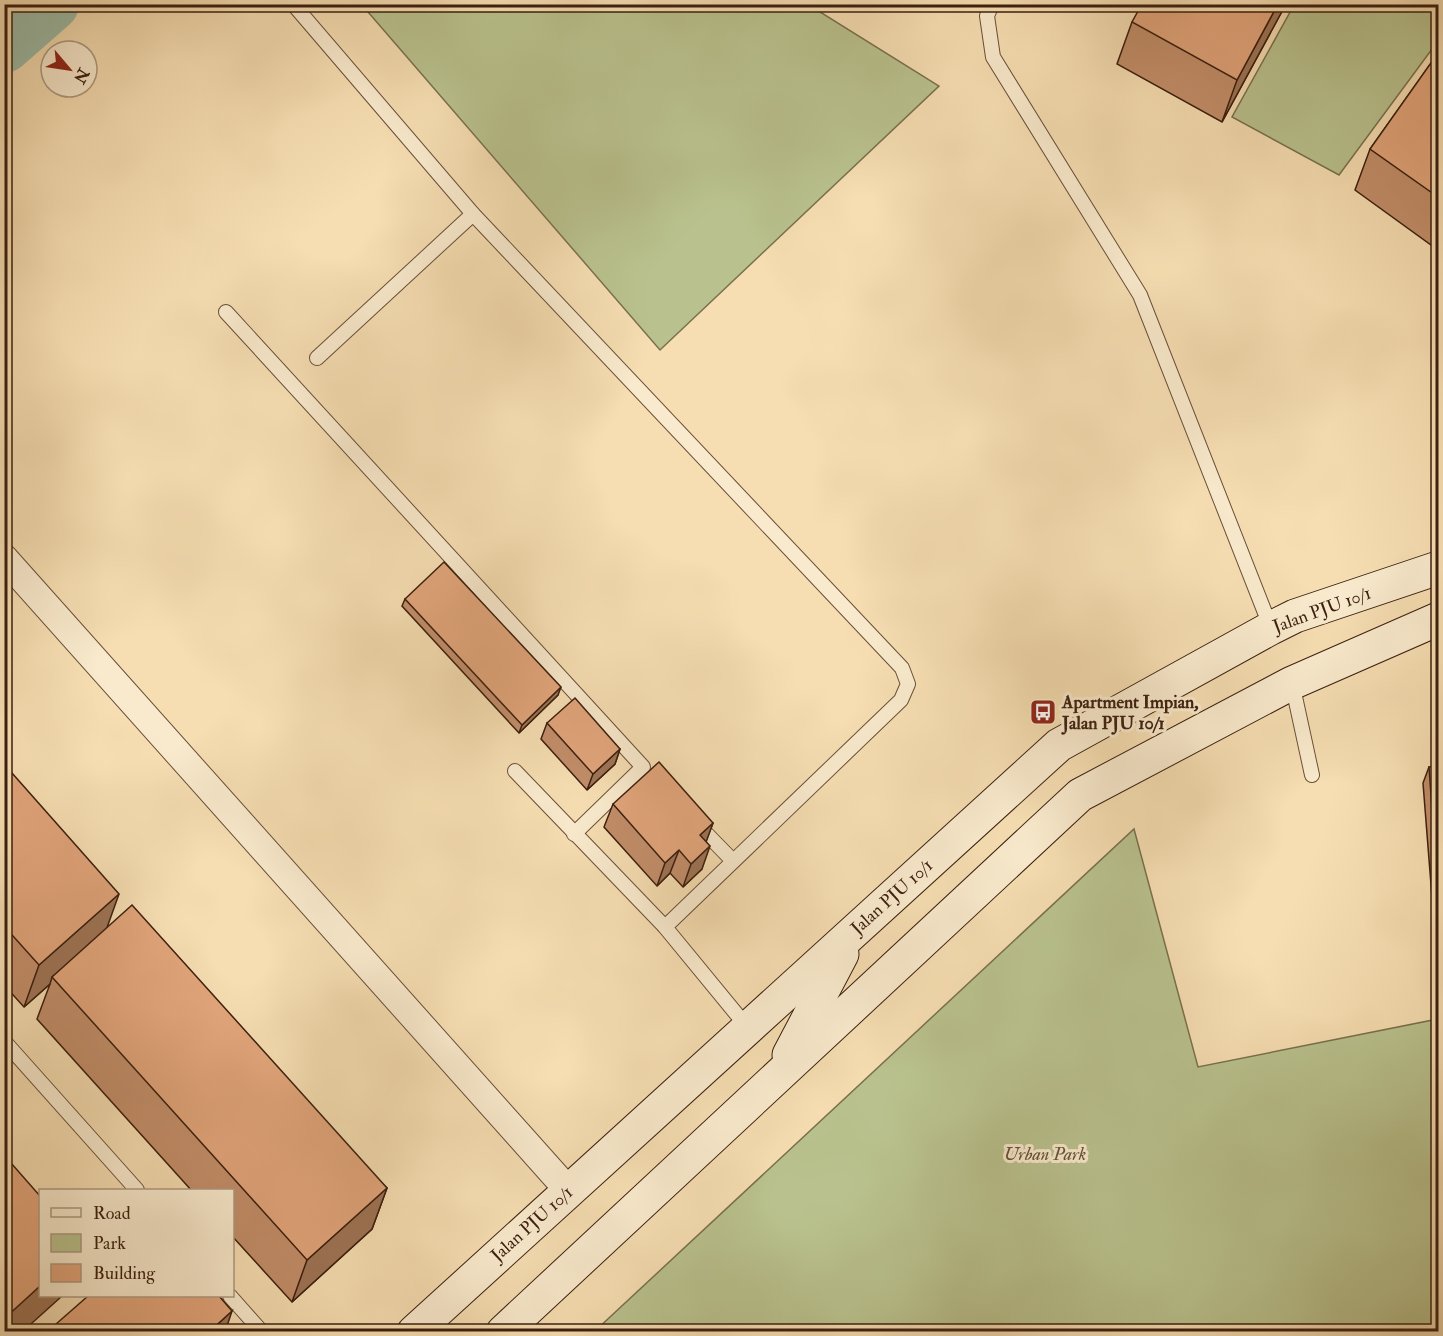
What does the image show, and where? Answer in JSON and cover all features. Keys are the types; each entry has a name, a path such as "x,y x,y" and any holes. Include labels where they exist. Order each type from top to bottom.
{"street":[{"path":"4,558 568,1190"},
{"name":"Jalan PJU 10/1","path":"414,1332 1059,745 1295,616 1438,568"},
{"path":"503,1332 1080,795 1292,683 1438,619"},
{"path":"779,1075 852,934"}],"lane":[{"path":"293,4 473,214 902,668 908,684 901,700 665,927"},
{"path":"992,4 987,16 993,57 1140,295 1271,628"},
{"path":"317,358 473,214"},
{"path":"226,312 647,771 574,834"},
{"path":"1292,683 1312,775"},
{"path":"515,771 665,927 748,1028"},
{"path":"684,810 733,861"},
{"path":"4,1041 135,1189"},
{"path":"231,1297 262,1332"}],"green space":[{"path":"362,5 809,5 939,86 660,350"},
{"path":"1294,5 1438,5 1438,41 1339,175 1232,117"},
{"name":"Urban Park","path":"1134,829 1198,1067 1438,1019 1438,1331 595,1331"}],"building":[{"path":"1142,4 1278,4 1237,80 1132,22"},
{"path":"1438,53 1438,197 1370,149"},
{"path":"444,562 561,687 522,725 405,599"},
{"path":"575,698 620,749 593,774 547,723"},
{"path":"659,762 713,823 700,835 710,846 691,864 679,850 665,863 613,804"},
{"path":"4,764 119,894 39,965 4,926"},
{"path":"1438,766 1438,895 1429,767"},
{"path":"132,905 387,1188 307,1260 52,977"},
{"path":"4,1155 39,1195 39,1287 6,1317 4,1315"},
{"path":"87,1297 220,1297 232,1311 209,1332 47,1332"}],"waterway":[{"path":"4,46 52,4"}],"place":[{"name":"Apartment Impian, Jalan PJU 10/1","path":"1043,712"}]}
